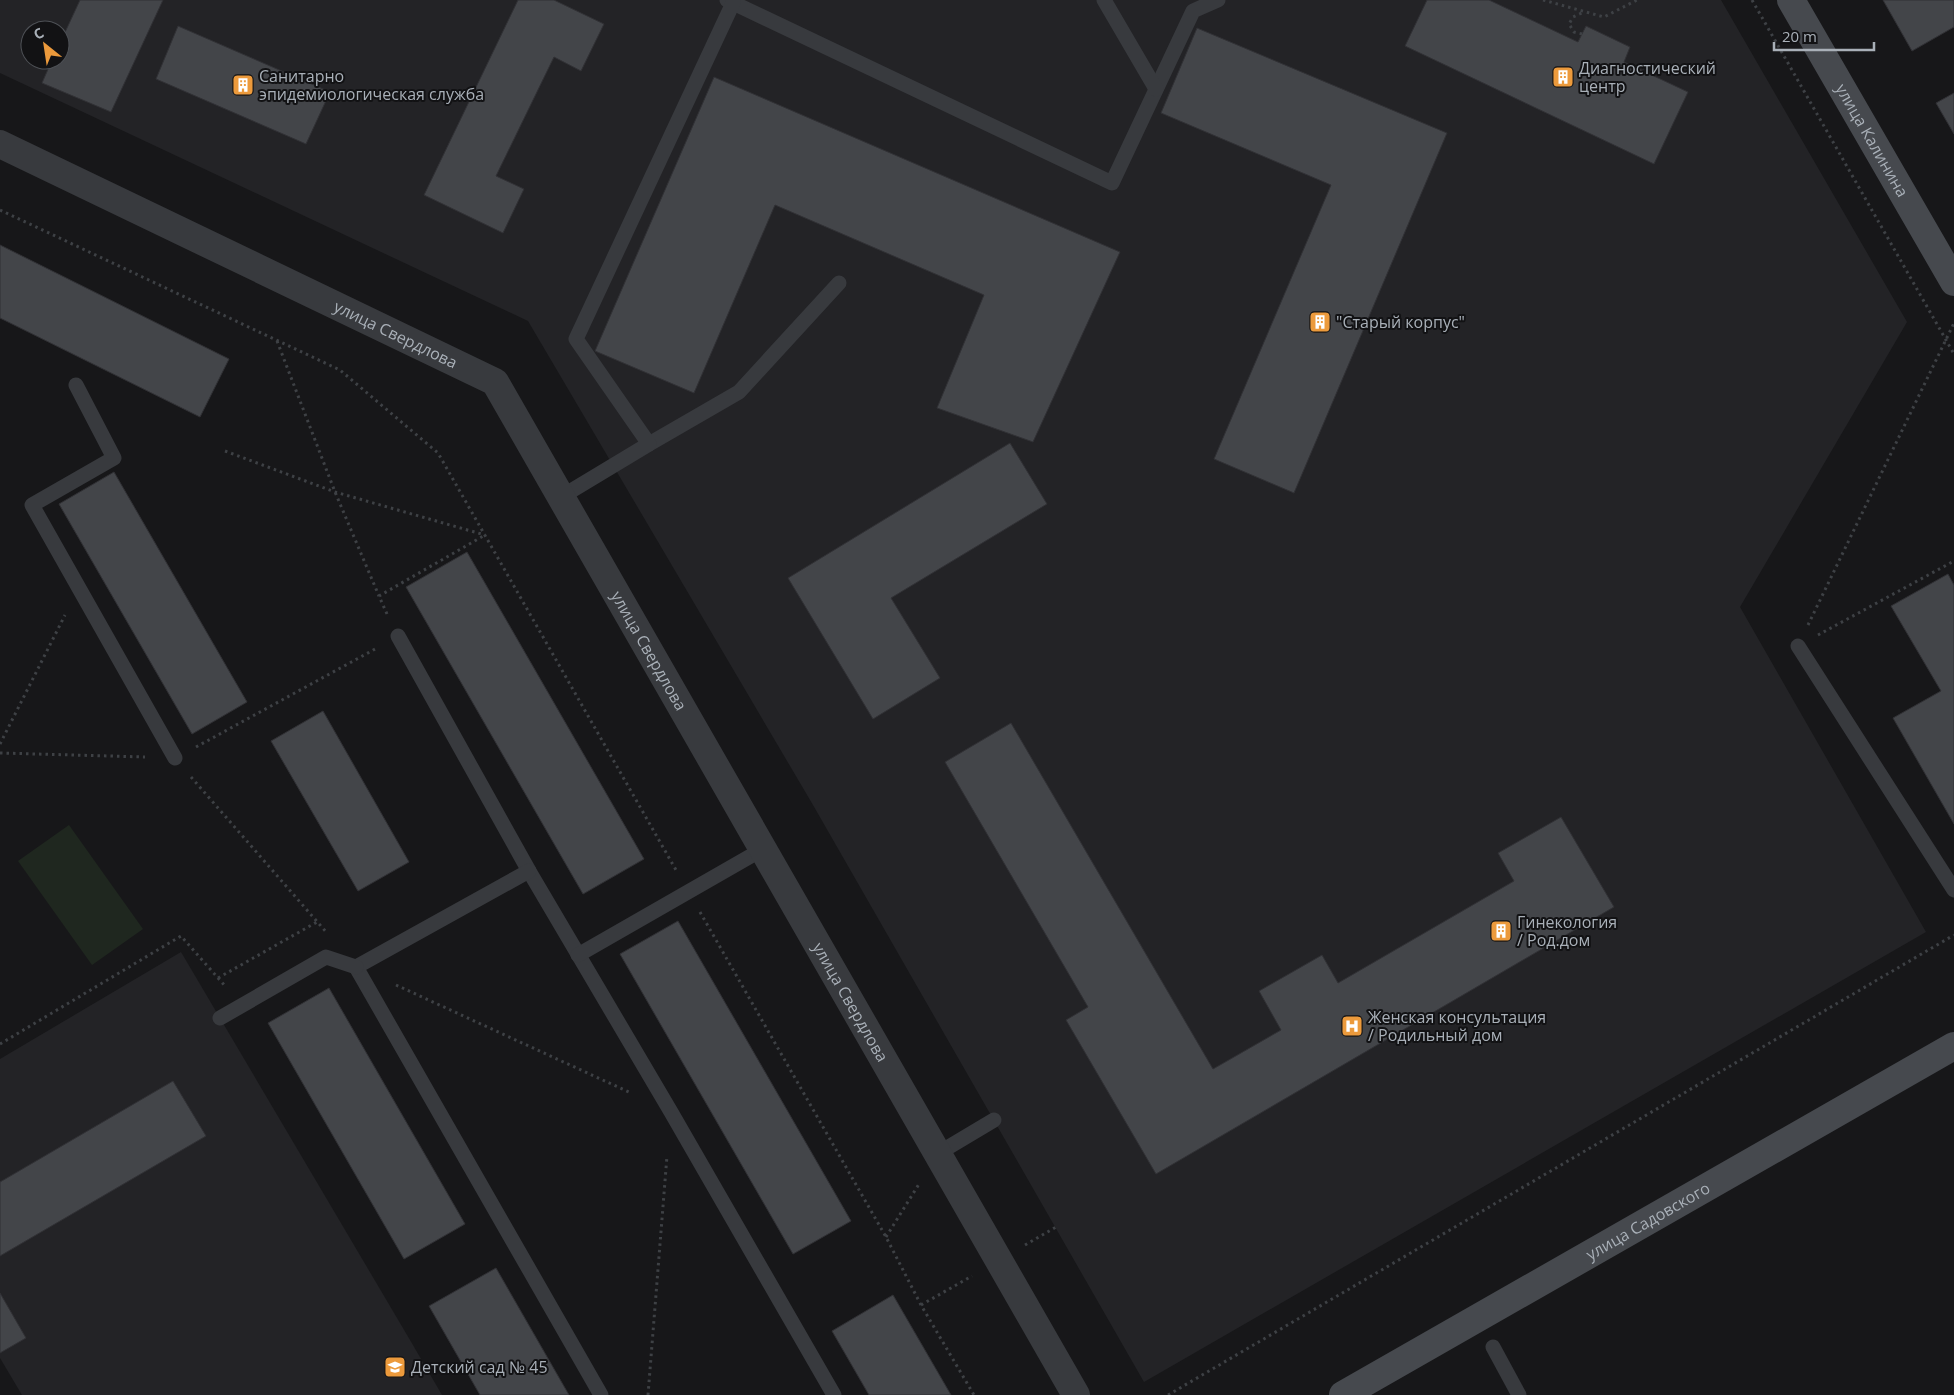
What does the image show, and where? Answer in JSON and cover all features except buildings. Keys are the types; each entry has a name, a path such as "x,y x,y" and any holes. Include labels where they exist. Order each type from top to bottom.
{"street":[{"name":"улица Калинина","path":"1790,0 1954,282"},
{"name":"улица Свердлова","path":"0,144 495,382 1076,1395"},
{"name":"улица Садовского","path":"1343,1395 1954,1046"}],"lane":[{"path":"1104,0 1156,88"},
{"path":"649,444 576,340 730,1 1112,183 1193,11 1218,0"},
{"path":"561,497 739,392 839,283"},
{"path":"76,386 114,458 32,505 175,758"},
{"path":"398,636 529,871 834,1395"},
{"path":"1798,646 1954,890"},
{"path":"578,955 762,849"},
{"path":"356,967 529,871"},
{"path":"220,1018 326,957 356,967 601,1395"},
{"path":"937,1154 994,1120"},
{"path":"1493,1347 1519,1395"}],"path":[{"path":"1544,0 1604,17 1637,0"},
{"path":"1752,0 1954,354"},
{"path":"1582,34 1574,32 1569,24 1573,17 1584,11"},
{"path":"0,210 340,370 438,453 886,1237 921,1305 974,1395"},
{"path":"1798,646 1947,341 1954,323"},
{"path":"0,753 175,758 398,636 335,492 277,340"},
{"path":"225,451 335,492 485,535"},
{"path":"379,596 485,535"},
{"path":"1798,646 1954,561"},
{"path":"0,744 79,588"},
{"path":"175,758 356,967 671,1112 648,1395"},
{"path":"218,978 317,922"},
{"path":"1168,1395 1954,935"},
{"path":"0,1044 181,936 242,1005"},
{"path":"886,1237 937,1154"}],"shaded area":[{"path":"0,0 1721,0 1907,322 1740,607 1926,932 1144,1382 813,805 528,321 0,73"},
{"path":"69,825 143,929 92,965 18,861"},
{"path":"181,952 442,1395 22,1395 0,1358 0,1059"}],"place":[{"name":"Диагностический центр","path":"1563,77"},
{"name":"Санитарно эпидемиологическая служба","path":"243,85"},
{"name":"\"Старый корпус\"","path":"1320,322"},
{"name":"Гинекология / Род.дом","path":"1501,931"},
{"name":"Женская консультация / Родильный дом","path":"1352,1026"},
{"name":"Детский сад № 45","path":"395,1367"}]}
